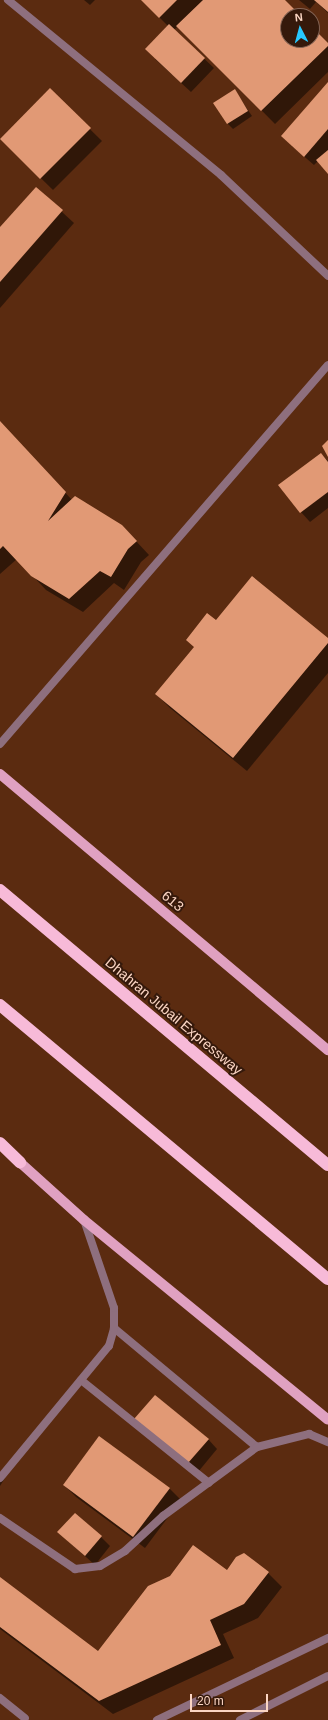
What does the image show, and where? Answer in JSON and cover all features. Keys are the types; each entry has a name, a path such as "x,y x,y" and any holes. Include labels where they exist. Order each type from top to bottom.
{"highway":[{"name":"Dhahran Jubail Expressway","path":"0,890 328,1165"},
{"path":"0,1005 328,1279"},
{"path":"0,1143 20,1162"}],"main road":[{"name":"613","path":"0,774 328,1050"},
{"path":"0,1146 20,1162 84,1220 328,1420"}],"street":[{"path":"8,0 221,175 328,276"},
{"path":"0,744 328,365"},
{"path":"0,1478 109,1346 114,1328 114,1308 84,1220"},
{"path":"114,1328 257,1447"},
{"path":"81,1380 209,1483"},
{"path":"0,1518 75,1569 100,1566 125,1551 163,1516 257,1447 309,1434 328,1442"},
{"path":"157,1720 328,1638"},
{"path":"240,1720 328,1676"},
{"path":"0,1698 26,1718"}],"building":[{"path":"141,0 177,0 159,18"},
{"path":"203,0 285,0 293,8 280,8 280,48 320,48 320,35 328,43 328,46 261,111 176,26"},
{"path":"314,0 328,0 328,12"},
{"path":"169,24 205,58 181,83 145,49"},
{"path":"328,82 328,129 304,157 281,136"},
{"path":"50,88 91,128 40,179 0,139"},
{"path":"235,89 248,111 227,124 213,103"},
{"path":"328,150 328,174 316,160"},
{"path":"36,187 63,210 0,282 0,227"},
{"path":"0,421 66,492 48,521 75,496 122,525 137,541 128,549 111,577 100,571 69,599 31,576 3,546 0,549"},
{"path":"328,440 328,457 322,446"},
{"path":"321,453 328,462 328,492 300,513 278,485"},
{"path":"252,576 328,638 328,643 233,758 155,694 194,647 186,640 207,613 216,620"},
{"path":"155,1395 209,1439 188,1463 134,1419"},
{"path":"99,1436 170,1488 133,1537 63,1485"},
{"path":"75,1513 102,1536 85,1556 57,1532"},
{"path":"193,1545 227,1570 236,1557 244,1553 269,1572 244,1604 210,1620 221,1645 99,1701 0,1627 0,1577 98,1651 148,1586 170,1576"}]}
